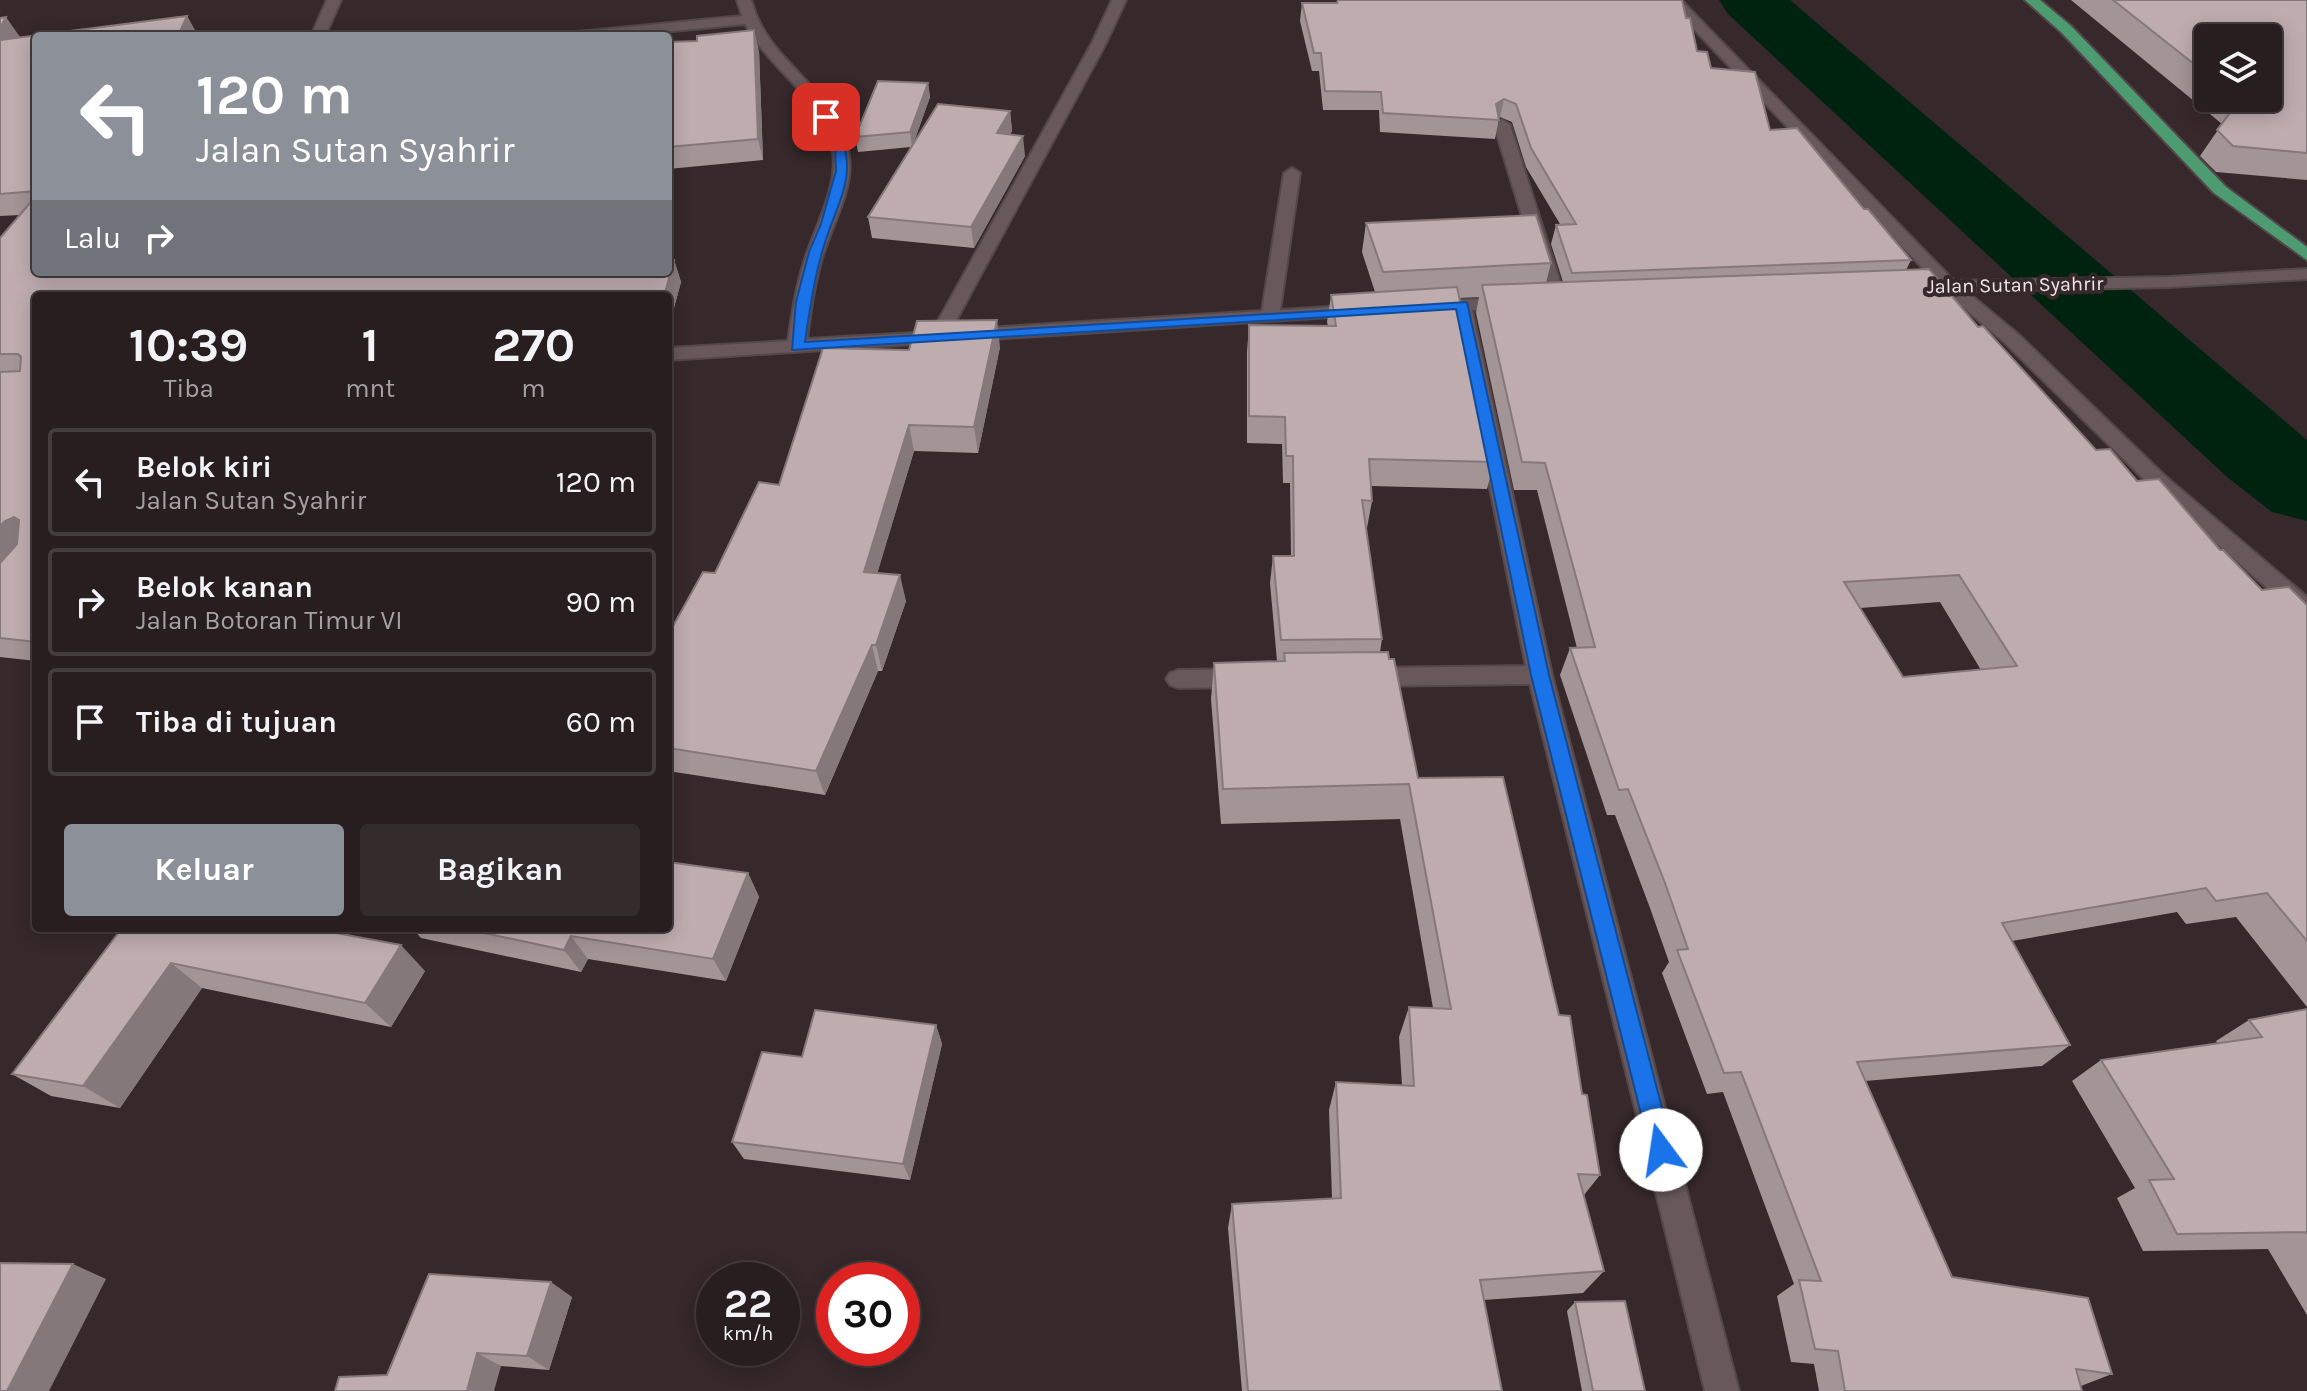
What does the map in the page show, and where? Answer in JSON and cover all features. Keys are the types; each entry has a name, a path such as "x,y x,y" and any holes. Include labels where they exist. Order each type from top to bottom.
{"main road":[{"path":"2032,0 2066,29 2220,190 2307,255"}],"street":[{"path":"320,32 334,0"},
{"path":"744,0 747,20 754,35 826,117 841,145 842,171 827,224 815,252 803,302 797,347"},
{"path":"938,338 1099,43 1119,0"},
{"path":"1673,0 2158,481 2307,610"},
{"path":"620,32 747,20"},
{"path":"1418,307 1549,301 1502,125"},
{"path":"1270,315 1292,173"},
{"name":"Jalan Sutan Syahrir","path":"1902,288 2169,282 2307,274"},
{"path":"1462,305 1540,675 1722,1391"},
{"path":"672,354 1373,309"},
{"path":"1351,677 1540,675"},
{"path":"1178,679 1272,678"}],"building":[{"path":"1338,0 1682,0 1686,18 1690,18 1697,51 1707,52 1711,68 1755,72 1770,130 1797,128 1911,260 1572,273 1556,225 1576,224 1531,148 1516,104 1504,99 1496,104 1499,120 1383,113 1381,92 1325,91 1321,53 1314,53 1302,3 1337,3"},
{"path":"2113,0 2307,0 2307,153 2233,146 2217,130 2231,112 2282,112 2282,24 2194,24 2194,64"},
{"path":"187,16 180,32 62,32"},
{"path":"754,30 758,139 672,147 672,42 697,41 697,36"},
{"path":"32,36 32,191 0,194 0,40"},
{"path":"878,81 928,83 910,132 855,137"},
{"path":"938,104 1010,111 997,133 1023,136 971,227 868,217"},
{"path":"32,201 32,276 670,276 665,292 32,292 32,642 0,638 0,563 17,544 19,520 14,517 0,526 0,372 20,371 21,357 18,354 0,354 0,238"},
{"path":"1536,215 1551,263 1383,272 1366,223"},
{"path":"1929,269 1978,327 1983,326 2096,450 2110,449 2137,481 2159,479 2220,550 2262,590 2289,587 2307,605 2307,941 2267,893 2216,901 2206,888 2002,923 2070,1045 1857,1062 1952,1277 2088,1298 2112,1374 2076,1369 2082,1391 1845,1391 1838,1351 1815,1349 1799,1280 1821,1281 1741,1072 1724,1073 1677,950 1688,949 1665,883 1628,789 1619,790 1570,648 1595,647 1545,463 1522,462 1482,285","holes":["1959,575 2017,666 1903,677 1844,582"]},
{"path":"1457,287 1494,462 1369,459 1372,501 1362,500 1382,639 1281,640 1273,556 1294,556 1293,456 1286,456 1285,417 1249,416 1249,325 1336,326 1331,295"},
{"path":"997,320 974,427 909,425 864,572 900,575 876,645 872,645 816,771 672,749 672,628 703,572 715,573 759,482 779,485 823,348 909,350 917,321"},
{"path":"1388,652 1389,659 1394,659 1418,778 1503,777 1559,1015 1570,1016 1582,1094 1587,1095 1600,1175 1578,1174 1604,1271 1480,1280 1502,1391 1248,1391 1232,1204 1341,1198 1336,1082 1414,1086 1409,1007 1451,1009 1409,784 1223,789 1214,663 1285,661 1284,653"},
{"path":"672,863 748,873 713,959 571,936 564,950 480,932 672,932"},
{"path":"119,932 331,932 401,945 365,1003 171,963 83,1086 12,1074"},
{"path":"2307,1009 2307,1234 2177,1234 2149,1180 2174,1179 2101,1060 2262,1037 2249,1020"},
{"path":"815,1010 936,1025 903,1164 732,1142 762,1052 802,1057"},
{"path":"0,1263 73,1264 7,1391 0,1391"},
{"path":"429,1274 551,1282 527,1356 477,1353 467,1391 335,1391 339,1377 387,1375"},
{"path":"1625,1301 1645,1391 1593,1391 1575,1302"}],"waterway":[{"path":"1751,0 2261,454 2307,488"}],"route":[{"path":"826,117 841,145 842,171 827,224 815,252 803,302 797,347 1462,305 1540,675 1661,1150"}]}
